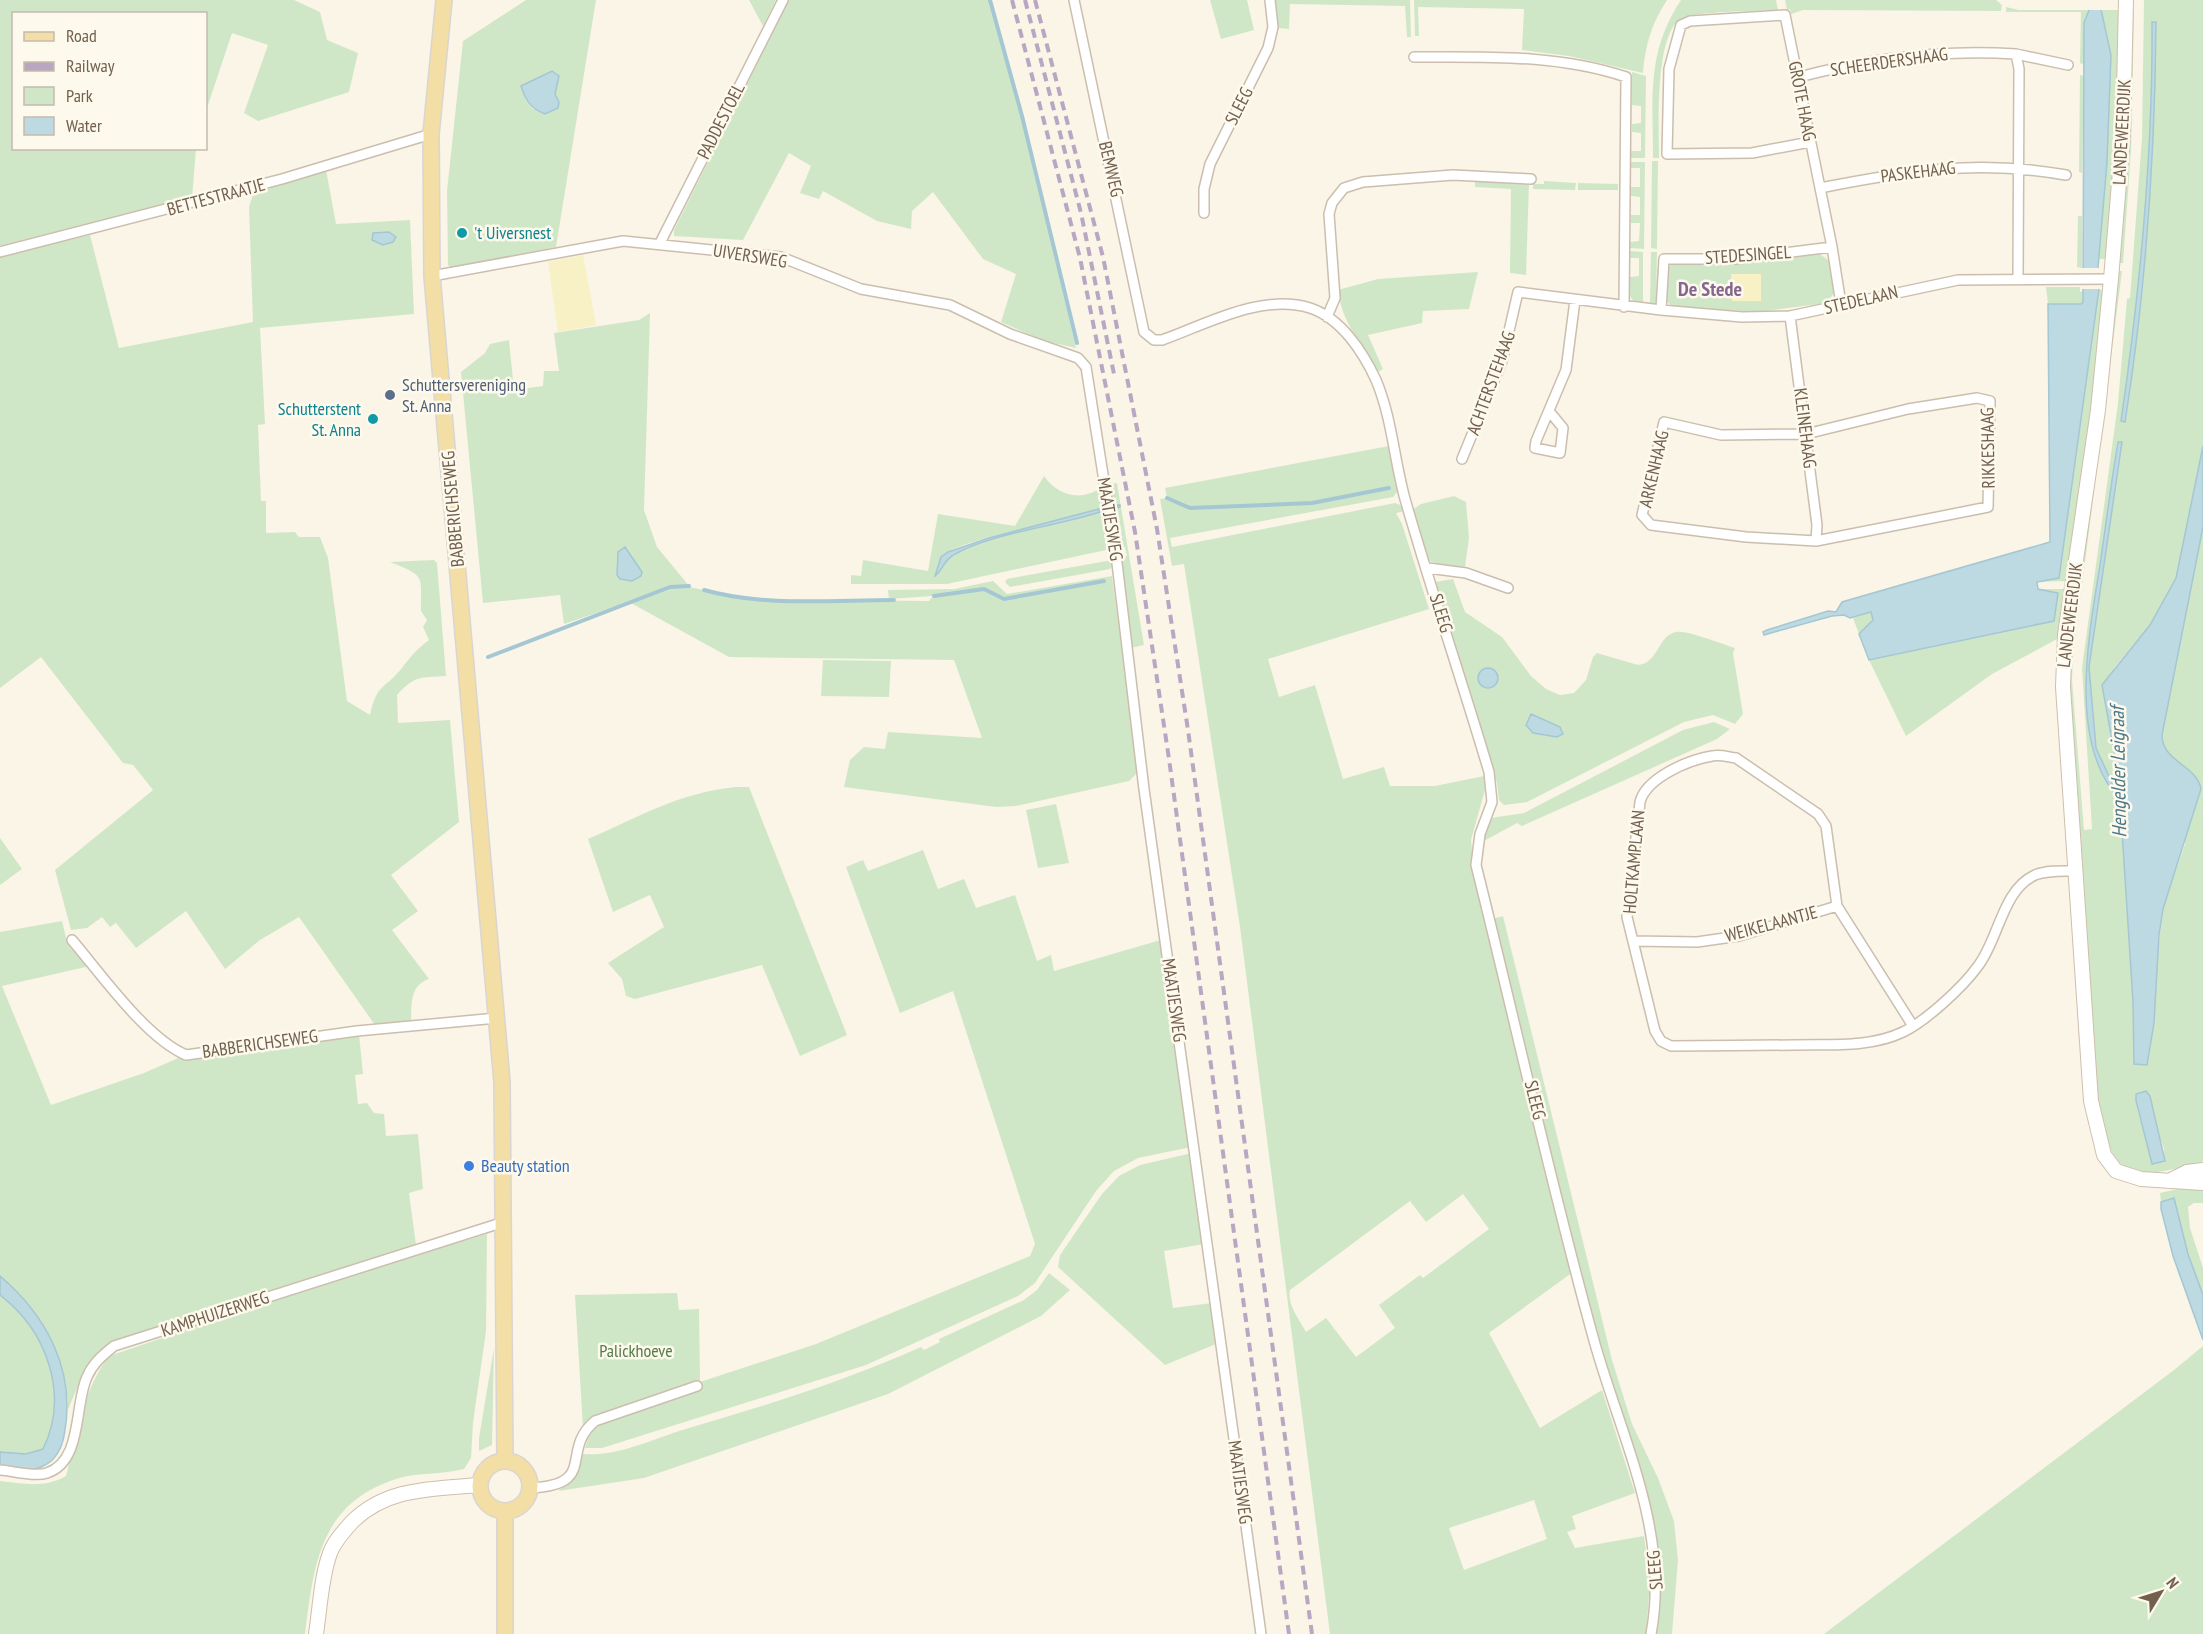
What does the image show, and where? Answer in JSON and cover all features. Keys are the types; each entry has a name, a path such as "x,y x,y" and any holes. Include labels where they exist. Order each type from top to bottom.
{"main road":[{"name":"BABBERICHSEWEG","path":"444,0 430,134 432,276 502,1082 505,1461"},
{"path":"505,1461 523,1469 530,1488 522,1505 505,1512 486,1504 479,1485 487,1468 505,1461"},
{"path":"505,1512 505,1634"}],"street":[{"name":"PADDESTOEL","path":"660,243 666,227 783,0"},
{"name":"BEMWEG","path":"1074,0 1120,208 1142,325 1148,337"},
{"name":"SLEEG","path":"1204,213 1204,189 1210,164 1268,48 1273,27 1270,0"},
{"name":"LANDEWEERDIJK","path":"2126,0 2123,135 2107,279 2098,410 2063,664 2076,871 2091,1101 2104,1155 2116,1171 2129,1177 2203,1183"},
{"name":"GROTE HAAG","path":"1810,142 1752,153 1667,153 1669,69 1681,25 1690,21 1785,15 1820,188"},
{"name":"SCHEERDERSHAAG","path":"1799,77 1855,63 1919,54 1964,52 2016,54 2068,65"},
{"path":"2016,54 2019,69 2018,278"},
{"path":"1414,57 1498,57 1533,60 1584,66 1626,77 1624,307"},
{"name":"BETTESTRAATJE","path":"0,252 282,179 430,134"},
{"name":"PASKEHAAG","path":"1820,188 1908,171 1956,166 2017,168"},
{"path":"2017,168 2066,175"},
{"path":"1327,317 1335,298 1329,214 1332,203 1344,188 1363,182 1437,176 1531,179"},
{"path":"1820,188 1841,304"},
{"name":"UIVERSWEG","path":"432,276 622,241 660,243 781,257 861,289 950,305 1010,334 1078,358 1086,367"},
{"name":"STEDESINGEL","path":"1661,310 1664,259 1735,259 1832,247"},
{"name":"STEDELAAN","path":"1661,310 1742,317 1790,316 1958,280 2107,279"},
{"name":"ACHTERSTEHAAG","path":"1462,459 1502,361 1518,292 1661,310"},
{"path":"1549,411 1563,428 1560,453 1535,448 1569,357 1575,300"},
{"name":"SLEEG","path":"1148,337 1162,340 1249,308 1271,305 1310,308 1327,317 1345,332 1375,379 1386,407 1405,498 1489,772 1492,802 1480,834 1476,865 1595,1344 1646,1506 1656,1559 1657,1580 1657,1602 1651,1634"},
{"name":"KLEINEHAAG","path":"1790,316 1817,525 1816,541"},
{"name":"MAATJESWEG","path":"1086,367 1117,563 1144,789 1261,1634"},
{"name":"RIKKESHAAG","path":"1806,434 1908,409 1977,398 1990,401 1988,507 1816,541"},
{"name":"ARKENHAAG","path":"1806,434 1721,435 1664,422 1642,515 1651,525 1746,537 1816,541"},
{"name":"SLEEG","path":"1428,568 1466,573 1508,588"},
{"name":"HOLTKAMPLAAN","path":"1711,756 1736,758 1818,814 1826,826 1837,906 1913,1026 1881,1039 1845,1044 1671,1046 1661,1041 1655,1031 1628,917 1642,792 1660,776 1711,756"},
{"path":"1913,1026 1949,997 1978,966 1999,929 2012,897 2021,886 2034,876 2045,872 2076,871"},
{"name":"WEIKELAANTJE","path":"1633,941 1697,942 1739,936 1837,906"},
{"name":"BABBERICHSEWEG","path":"72,940 145,1023 168,1046 186,1055 357,1031 497,1018"},
{"name":"LANDEWEERDIJK","path":"2169,1181 2187,1172 2203,1170"},
{"name":"KAMPHUIZERWEG","path":"0,1470 46,1474 62,1463 71,1445 86,1378 98,1359 114,1346 504,1222"},
{"path":"530,1488 552,1487 566,1480 574,1469 586,1429 595,1421 697,1386"},
{"path":"316,1634 333,1546 361,1513 380,1501 402,1492 479,1485"}],"green space":[{"path":"0,0 294,0 320,12 327,40 358,53 349,92 258,121 244,113 268,45 232,33 207,108 207,12 12,12 12,150 196,150 192,197 0,246"},
{"path":"526,0 596,0 556,247 452,269 448,265 447,191 463,41","holes":["548,74 559,76 555,94 533,109 526,101 522,86"]},
{"path":"749,0 776,0 763,26"},
{"path":"789,0 990,0 1015,88 1076,348 1044,341 1001,322 1016,274 983,259 933,192 912,211 911,229 877,221 823,191 819,199 800,193 811,166 789,153 743,240 674,236 674,230"},
{"path":"1210,0 1247,0 1254,30 1221,39"},
{"path":"1273,0 1410,0 1411,37 1407,37 1405,6 1290,4 1289,29 1279,28 1276,24"},
{"path":"1414,0 1667,0 1650,35 1643,73 1569,56 1522,50 1524,9 1418,7 1419,36 1415,36"},
{"path":"1681,0 1776,0 1778,10 1699,14 1681,19 1672,28 1662,62 1659,158 1653,158 1653,96 1657,57 1670,20"},
{"path":"1785,0 1996,0 2002,5 2001,11 1803,10 1791,14 1790,9 1787,10"},
{"path":"2144,0 2203,0 2203,446 2176,578 2150,625 2114,668 2118,789 2113,785 2096,749 2089,667 2122,442 2117,442 2091,623 2086,687 2093,749 2104,777 2120,800 2133,1002 2134,1064 2156,968 2163,908 2185,844 2171,757 2162,744 2162,734 2203,527 2203,1161 2151,1173 2136,1172 2125,1167 2116,1158 2105,1134 2097,1094 2068,677 2069,650 2118,271 2122,271 2073,657 2072,680 2084,830 2092,829 2082,668 2118,403 2127,299 2130,298 2142,138","holes":["2152,22 2153,122 2148,222 2139,323 2125,422 2121,421 2134,322 2148,172","2144,1093 2164,1149 2164,1161 2141,1122 2137,1104 2136,1094"]},
{"path":"2006,7 2019,10 2089,10 2085,19 2084,65 2080,63 2081,12 2006,12"},
{"path":"2100,10 2119,10 2117,135 2108,259 2099,259 2107,162 2107,34"},
{"path":"2130,12 2134,12 2131,150 2123,263 2118,263"},
{"path":"1632,72 1646,76 1645,158 1631,158 1631,151 1641,151 1641,133 1632,132 1632,124 1641,123 1641,106 1632,105"},
{"path":"2080,75 2084,76 2082,173 2079,172"},
{"path":"1652,161 1658,161 1657,249 1651,248"},
{"path":"1631,162 1645,162 1644,249 1630,248 1630,242 1639,241 1640,223 1631,223 1631,215 1640,215 1640,197 1631,196 1631,187 1640,187 1640,168 1631,168"},
{"path":"326,170 336,224 410,220 414,314 260,328 265,424 258,425 261,501 266,501 266,533 295,532 299,537 320,537 328,558 347,701 370,715 378,692 429,640 423,627 427,620 421,611 419,579 411,571 390,562 434,560 437,563 446,676 418,679 403,689 397,695 398,723 450,720 459,822 391,875 418,911 392,930 429,979 418,986 415,991 411,1022 375,1025 299,917 260,940 225,969 186,911 136,948 116,923 110,927 102,917 87,928 71,930 55,870 153,790 133,765 123,763 41,657 0,688 0,257 90,235 119,348 253,322 249,207 254,191","holes":["389,232 383,245 372,240 373,233"]},
{"path":"1475,180 1529,183 1526,275 1510,273 1511,189 1475,187"},
{"path":"1544,181 1576,183 1575,190 1533,189 1533,184 1544,184"},
{"path":"1578,183 1618,184 1618,190 1578,190"},
{"path":"2078,216 2082,216 2082,268 2077,267"},
{"path":"1630,251 1643,252 1643,304 1634,302 1630,296 1630,277 1639,276 1639,258 1630,258"},
{"path":"1651,252 1657,252 1656,304 1650,304"},
{"path":"1818,253 1828,260 1834,293 1827,303 1756,312 1672,306 1666,301 1667,268 1674,263 1739,262"},
{"path":"1478,272 1469,309 1423,311 1422,323 1368,335 1383,369 1378,372 1343,312 1338,290 1378,279"},
{"path":"2046,287 2080,287 2080,292 2083,291 2084,302 2081,304 2048,304"},
{"path":"2099,289 2106,292 2068,581 2037,582 2059,578"},
{"path":"650,313 644,510 657,547 690,587 742,599 929,601 933,596 889,599 888,590 954,589 993,581 1007,594 1112,576 1138,772 1129,781 1016,806 996,807 844,787 850,760 864,747 885,749 888,732 982,738 954,660 729,657 629,602 564,624 560,595 483,603 461,372 485,353 490,344 509,340 514,390 543,386 544,371 559,371 554,333 639,320","holes":["621,549 627,550 641,572 617,559"]},
{"path":"1389,446 1398,491 1393,497 1170,538 1172,547 1395,503 1403,506 1405,511 1396,513 1402,524 1429,609 1268,659 1279,697 1315,685 1343,779 1384,767 1390,786 1435,786 1484,776 1485,790 1471,840 1475,882 1523,1063 1573,1272 1489,1333 1540,1428 1602,1390 1635,1493 1572,1516 1576,1529 1567,1532 1575,1548 1644,1536 1650,1581 1646,1634 1330,1634 1240,927 1184,564 1172,566 1160,499 1167,498 1165,488","holes":["1463,1194 1489,1229 1423,1278 1420,1275 1379,1305 1395,1328 1356,1357 1326,1318 1306,1332 1290,1301 1290,1290 1410,1201 1426,1222","1534,1500 1547,1539 1464,1570 1449,1528"]},
{"path":"1044,476 1056,488 1070,495 1094,492 1102,487 1111,549 947,584 851,584 851,575 861,576 863,560 928,571 938,514 1015,526","holes":["1099,509 1100,512 1005,535 968,547 948,559 935,576 941,557 953,549"]},
{"path":"1117,483 1144,645 1131,648 1120,558 1127,556 1125,547 1118,548 1108,485"},
{"path":"1454,496 1466,502 1469,538 1465,567 1444,567 1428,560 1412,510 1421,504"},
{"path":"1112,560 1113,565 1110,569 1010,587 1005,582 1007,579"},
{"path":"1453,579 1465,612 1502,637 1531,676 1546,689 1560,695 1574,693 1586,680 1593,657 1597,653 1638,665 1650,660 1665,639 1676,632 1696,635 1735,648 1733,653 1743,714 1735,724 1713,715 1684,722 1527,802 1504,805 1499,800 1497,783 1435,582","holes":["1542,718 1557,737 1533,732"]},
{"path":"2038,589 2067,589 2059,638 1992,674 1906,736 1869,660 2054,621 2058,594"},
{"path":"1872,612 1873,620 1859,634 1853,618"},
{"path":"823,660 891,661 889,697 821,696"},
{"path":"1714,722 1730,729 1717,739 1522,826 1517,823 1482,842 1487,823 1491,818 1524,813 1683,730"},
{"path":"749,787 847,1035 800,1056 762,965 635,999 626,996 622,979 608,963 664,927 650,895 613,912 588,839 678,800 696,794"},
{"path":"1056,804 1069,863 1038,868 1026,810"},
{"path":"0,838 22,869 0,885"},
{"name":"Palickhoeve","path":"923,850 938,889 964,879 976,908 1015,895 1037,961 1051,955 1054,971 1164,939 1191,1147 1138,1158 1114,1171 1096,1191 1035,1283 1018,1296 866,1365 602,1448 585,1448 590,1433 583,1428 575,1295 677,1293 679,1310 699,1309 700,1382 816,1344 1030,1256 1035,1244 953,991 900,1013 846,867 863,860 868,871"},
{"path":"1503,916 1612,1360 1632,1424 1658,1478 1674,1521 1678,1560 1672,1634 1654,1634 1657,1555 1608,1381 1492,919"},
{"path":"62,921 71,949 75,947 90,966 2,986 51,1105 144,1073 183,1056 359,1034 363,1074 355,1075 358,1104 367,1103 374,1113 384,1114 386,1136 418,1134 423,1189 409,1193 416,1245 120,1339 101,1354 88,1370 68,1410 63,1371 49,1336 28,1303 0,1276 0,932"},
{"path":"1192,1153 1204,1244 1164,1251 1173,1308 1212,1303 1216,1344 1165,1365 1058,1267 1060,1255 1102,1194 1119,1176 1140,1165"},
{"path":"2182,1188 2203,1188 2203,1203 2194,1203 2188,1207 2190,1228 2203,1268 2203,1295 2188,1254 2174,1198 2161,1202 2160,1193"},
{"path":"487,1234 486,1331 473,1423 471,1458 464,1469 396,1479 370,1490 351,1504 336,1521 317,1561 305,1634 0,1634 0,1481 42,1484 66,1476 87,1398 100,1369 109,1356 319,1285"},
{"path":"1049,1273 1070,1290 1041,1316 888,1394 644,1478 558,1491 572,1481 582,1454 607,1453 632,1447 832,1383 921,1347 924,1350 940,1342 939,1339 1024,1300 1037,1290"},
{"path":"0,1295 30,1326 49,1365 53,1386 54,1407 51,1428 43,1449 26,1454 0,1452"},
{"path":"2203,1346 2203,1634 1824,1634 2174,1370"},
{"path":"494,1348 492,1445 479,1451 479,1438"}],"sand":[{"path":"583,255 596,325 558,332 548,262"},
{"path":"1731,274 1761,274 1761,301 1732,301"}],"water":[{"path":"2099,0 2111,55 2107,162 2098,268 2099,289 2059,578 2037,582 2038,589 2058,593 2054,621 1869,660 1859,634 1873,620 1871,612 1850,618 1844,615 1832,616 1764,635 1763,632 1767,630 1828,611 1836,612 1842,602 2050,542 2048,304 2081,304 2083,302 2084,23 2089,10"},
{"path":"2152,22 2156,22 2148,222 2139,323 2125,422 2121,421 2134,322 2148,172"},
{"path":"552,71 559,76 555,94 559,102 558,108 545,114 529,103 521,86"},
{"path":"389,232 396,237 393,242 383,245 372,240 373,233"},
{"name":"Hengelder Leigraaf","path":"2118,442 2122,442 2089,667 2096,748 2113,785 2118,789 2120,785 2102,685 2150,625 2176,578 2203,446 2203,527 2162,735 2164,744 2173,758 2193,774 2201,789 2163,909 2159,935 2154,1023 2147,1065 2134,1064 2133,1002 2120,800 2103,776 2093,749 2087,719 2086,687 2091,623"},
{"path":"1099,509 1100,512 1083,517 1003,536 966,548 949,558 935,576 941,557 948,552 989,538"},
{"path":"625,547 642,572 641,576 632,581 620,579 617,575 618,552"},
{"path":"1484,668 1492,668 1498,674 1498,682 1492,688 1484,688 1478,682 1478,674"},
{"path":"1531,714 1560,727 1563,734 1557,737 1533,733 1526,725"},
{"path":"2146,1091 2150,1096 2165,1161 2152,1164 2136,1101 2136,1094"},
{"path":"2174,1198 2188,1254 2203,1295 2203,1340 2173,1256 2161,1209 2161,1202"},
{"path":"0,1276 31,1308 43,1326 54,1345 66,1386 67,1407 61,1447 47,1464 31,1469 0,1467 0,1452 26,1454 43,1449 51,1428 54,1407 53,1385 49,1364 30,1326 0,1295"}],"pier":[{"path":"2087,0 2102,0 2103,10 2086,10"},
{"path":"2080,268 2102,268 2102,289 2080,289"}],"waterway":[{"path":"990,0 1022,116 1077,343"},
{"path":"1167,498 1190,508 1312,503 1389,488"},
{"path":"934,596 984,589 1004,599 1104,581"},
{"path":"488,657 670,587 689,586"},
{"path":"704,590 774,601 894,600"}],"railway":[{"path":"1012,0 1080,258 1135,532 1169,759 1289,1634"},
{"path":"1025,0 1081,213 1114,374"},
{"path":"1035,0 1103,257 1157,529 1188,730 1312,1634"}],"place":[{"name":"'t Uiversnest","path":"462,233"},
{"name":"Schuttersvereniging St. Anna","path":"390,395"},
{"name":"Schutterstent St. Anna","path":"373,419"},
{"name":"Beauty station","path":"469,1166"}],"district":[{"name":"De Stede","path":"1710,289"}]}
